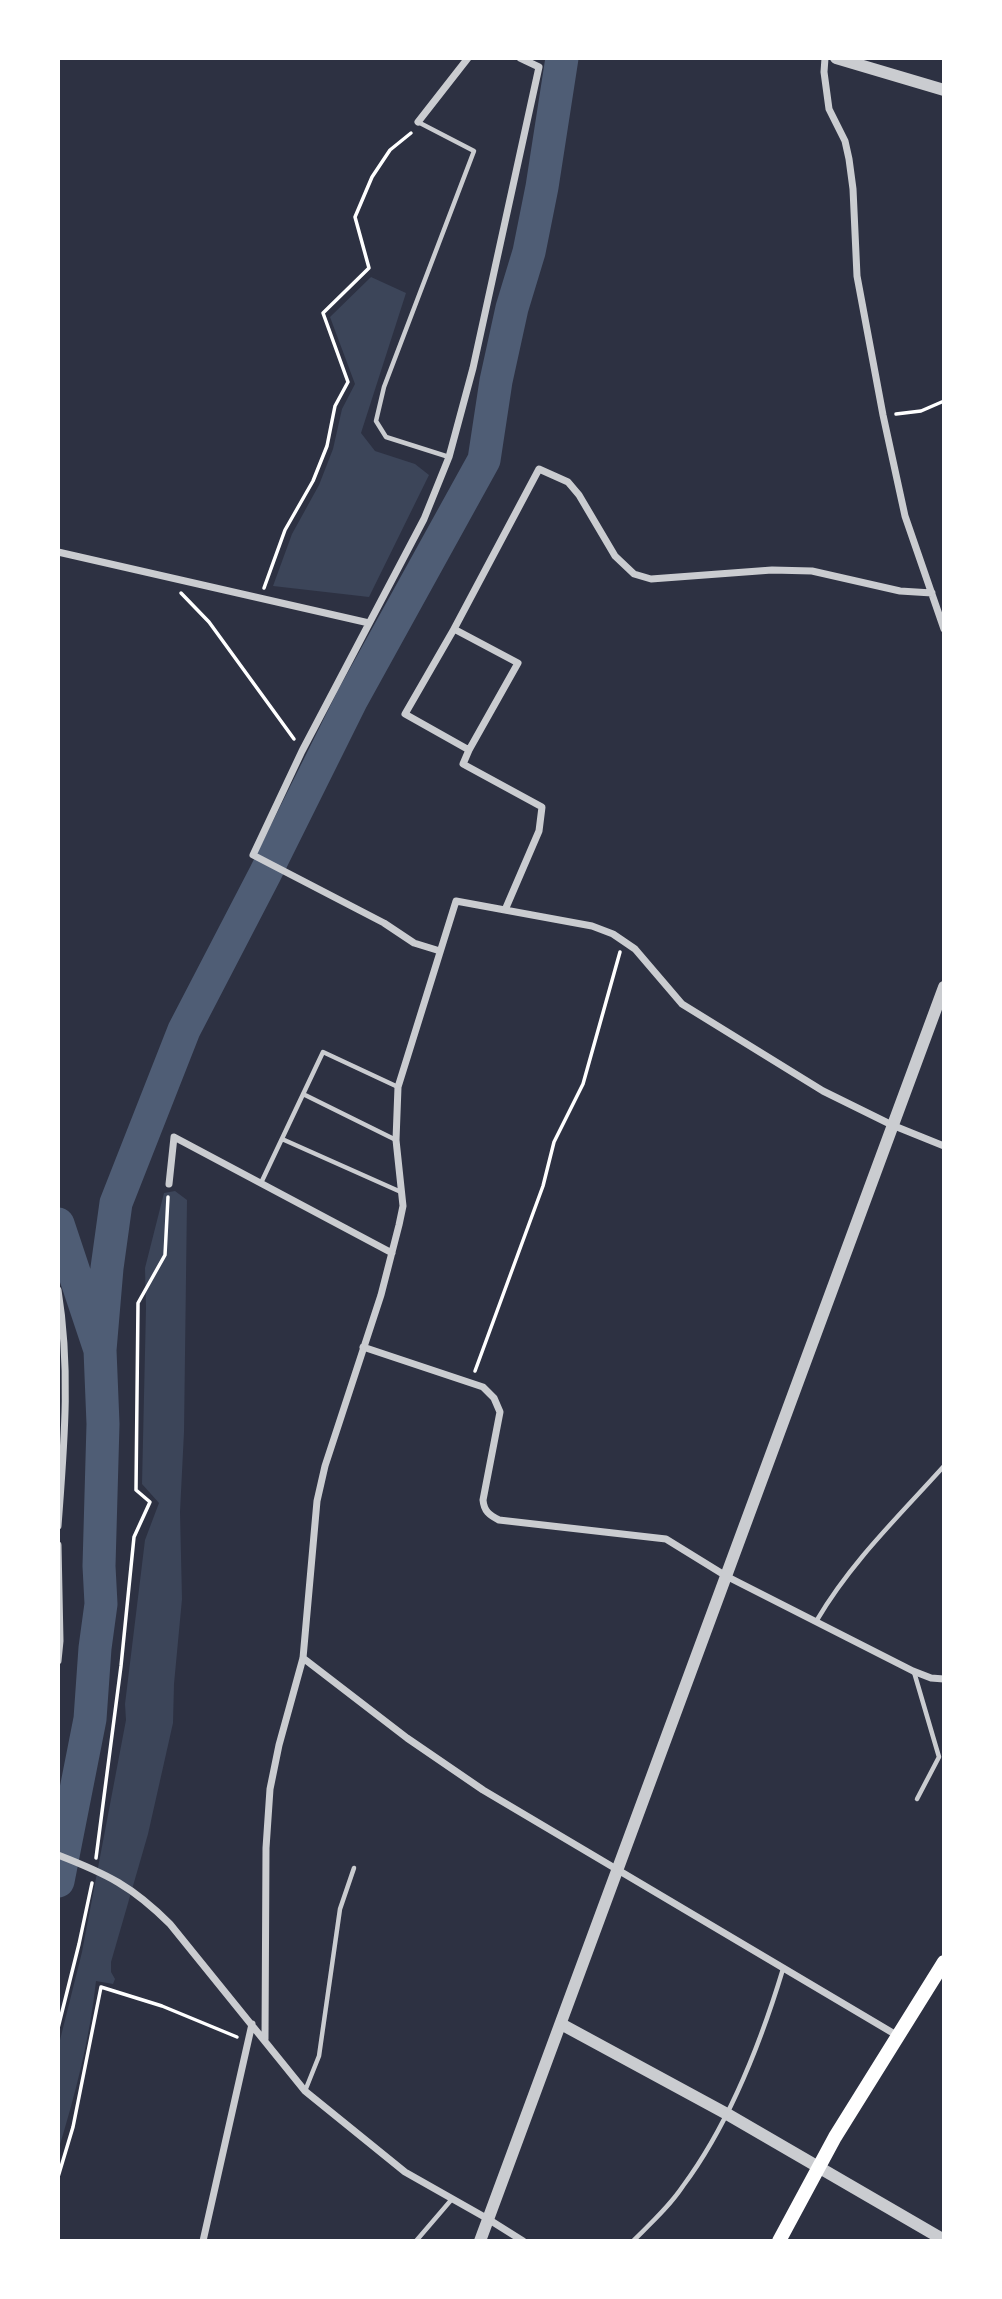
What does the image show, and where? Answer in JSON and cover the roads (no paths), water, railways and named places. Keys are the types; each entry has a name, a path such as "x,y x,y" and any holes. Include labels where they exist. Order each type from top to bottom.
{"main road":[{"path":"779,2241 835,2137 944,1962"}],"street":[{"path":"418,122 468,58"},
{"path":"440,951 414,943 384,923 253,855 302,751 424,519 449,457 473,368 539,67 520,58"},
{"path":"825,58 829,109 845,141 849,159 857,276 883,415 905,516 944,629"},
{"path":"836,58 944,90"},
{"path":"468,750 405,714 454,629 539,469 568,482 579,495 615,556 634,574 651,579 772,570 812,571 900,591 932,593"},
{"path":"58,552 369,623"},
{"path":"454,629 518,663 468,750 464,764 542,807 539,831 505,910"},
{"path":"265,2039 266,1848 270,1789 303,1658 317,1501 325,1466 392,1253 403,1206 396,1140 398,1087 456,901 592,926 613,934 635,949 682,1004 823,1091 892,1125 944,1146"},
{"path":"480,2241 944,987"},
{"path":"169,1184 174,1137 392,1253"},
{"path":"58,1290 64,1324 67,1382 58,1526"},
{"path":"363,1347 483,1387 494,1398 500,1412 483,1500 484,1509 490,1516 499,1520 666,1539 726,1576 914,1671 931,1678 944,1679"},
{"path":"58,1545 58,1661"},
{"path":"303,1658 407,1738 484,1790 616,1871 899,2036"},
{"path":"58,1855 115,1879 145,1899 170,1924 305,2091 405,2172 523,2241"},
{"path":"203,2241 253,2024"},
{"path":"561,2024 727,2114 944,2240"}],"lane":[{"path":"418,122 474,151 384,387 376,421 386,437 449,457"},
{"path":"261,1184 324,1052 398,1087"},
{"path":"303,1094 396,1140"},
{"path":"282,1139 401,1192"},
{"path":"817,1620 836,1588 859,1559 944,1466"},
{"path":"914,1671 939,1757 916,1799"},
{"path":"305,2091 319,2056 340,1909 354,1868"},
{"path":"633,2241 684,2185 727,2114 764,2026 783,1969"},
{"path":"416,2241 452,2199"}],"waterway":[{"path":"100,1350 116,1203 184,1030 352,699 484,460 496,381 512,308 529,252 542,187 562,58"},
{"path":"58,1224 100,1350 103,1424 99,1566 101,1604 90,1719 58,1881"}]}
